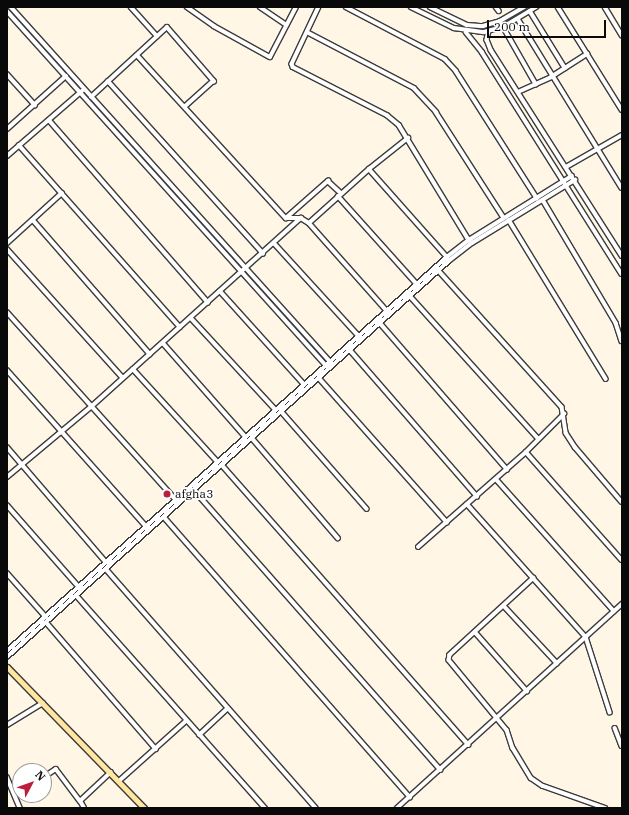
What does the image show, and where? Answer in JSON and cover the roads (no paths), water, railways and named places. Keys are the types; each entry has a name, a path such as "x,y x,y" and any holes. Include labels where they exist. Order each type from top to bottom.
{"main road":[{"path":"7,667 111,772 144,808"}],"street":[{"path":"10,7 333,365"},
{"path":"131,7 157,36"},
{"path":"187,7 214,26 270,57 296,7"},
{"path":"260,7 287,24"},
{"path":"319,7 293,67 387,115 399,125 469,240"},
{"path":"346,7 445,59 456,71 537,198"},
{"path":"411,7 466,32 482,52 622,274"},
{"path":"430,7 467,25 483,26 500,22 524,7"},
{"path":"496,7 499,11"},
{"path":"466,32 489,31 503,27 536,7"},
{"path":"558,7 622,110"},
{"path":"604,7 622,35"},
{"path":"7,11 329,369"},
{"path":"530,11 564,68"},
{"path":"518,19 551,77 622,188"},
{"path":"500,22 536,84"},
{"path":"91,97 167,27 214,81 186,106"},
{"path":"489,31 487,40 491,50 622,256"},
{"path":"307,32 389,74 418,93 436,112 504,218"},
{"path":"137,54 186,106 286,218 301,218 309,223 387,311"},
{"path":"518,92 551,77 587,54"},
{"path":"7,74 35,105"},
{"path":"7,129 66,76"},
{"path":"108,81 263,252"},
{"path":"7,156 84,89"},
{"path":"49,120 208,302"},
{"path":"566,167 622,134"},
{"path":"309,223 339,194 408,138"},
{"path":"19,145 180,327"},
{"path":"369,169 447,257"},
{"path":"7,651 447,257 469,240 572,176"},
{"path":"7,657 465,248 575,180"},
{"path":"286,218 328,181 417,284"},
{"path":"7,243 62,194"},
{"path":"543,200 616,323 622,341"},
{"path":"7,477 92,406 301,218"},
{"path":"32,220 150,354"},
{"path":"509,220 606,379"},
{"path":"274,243 359,336"},
{"path":"7,249 123,378"},
{"path":"438,271 562,407 566,433 575,447 622,502"},
{"path":"220,291 304,384"},
{"path":"410,296 538,438"},
{"path":"7,312 176,500"},
{"path":"191,318 276,410"},
{"path":"380,324 507,469"},
{"path":"163,343 246,436"},
{"path":"350,350 477,496"},
{"path":"133,369 218,462"},
{"path":"7,370 146,526"},
{"path":"319,378 447,522"},
{"path":"281,411 367,509"},
{"path":"418,547 526,452 538,438 564,414"},
{"path":"252,438 338,538"},
{"path":"7,447 106,562"},
{"path":"526,452 622,560"},
{"path":"222,465 469,745"},
{"path":"496,479 614,611"},
{"path":"194,490 441,770"},
{"path":"467,504 586,637 610,712"},
{"path":"7,505 79,587"},
{"path":"164,517 410,797"},
{"path":"132,539 135,542"},
{"path":"106,569 227,709 316,808"},
{"path":"7,573 46,617"},
{"path":"534,578 450,655 449,660 507,730 512,748 530,778 543,786 605,808"},
{"path":"76,595 186,721 266,808"},
{"path":"397,808 498,720 527,691 622,604"},
{"path":"504,606 557,663"},
{"path":"46,622 156,749"},
{"path":"475,632 527,691"},
{"path":"7,726 43,703"},
{"path":"199,735 227,709"},
{"path":"119,781 186,721"},
{"path":"615,728 622,746"},
{"path":"52,772 56,769 85,808"},
{"path":"80,801 111,772"}],"place":[{"name":"afgha3","path":"167,494"}]}
